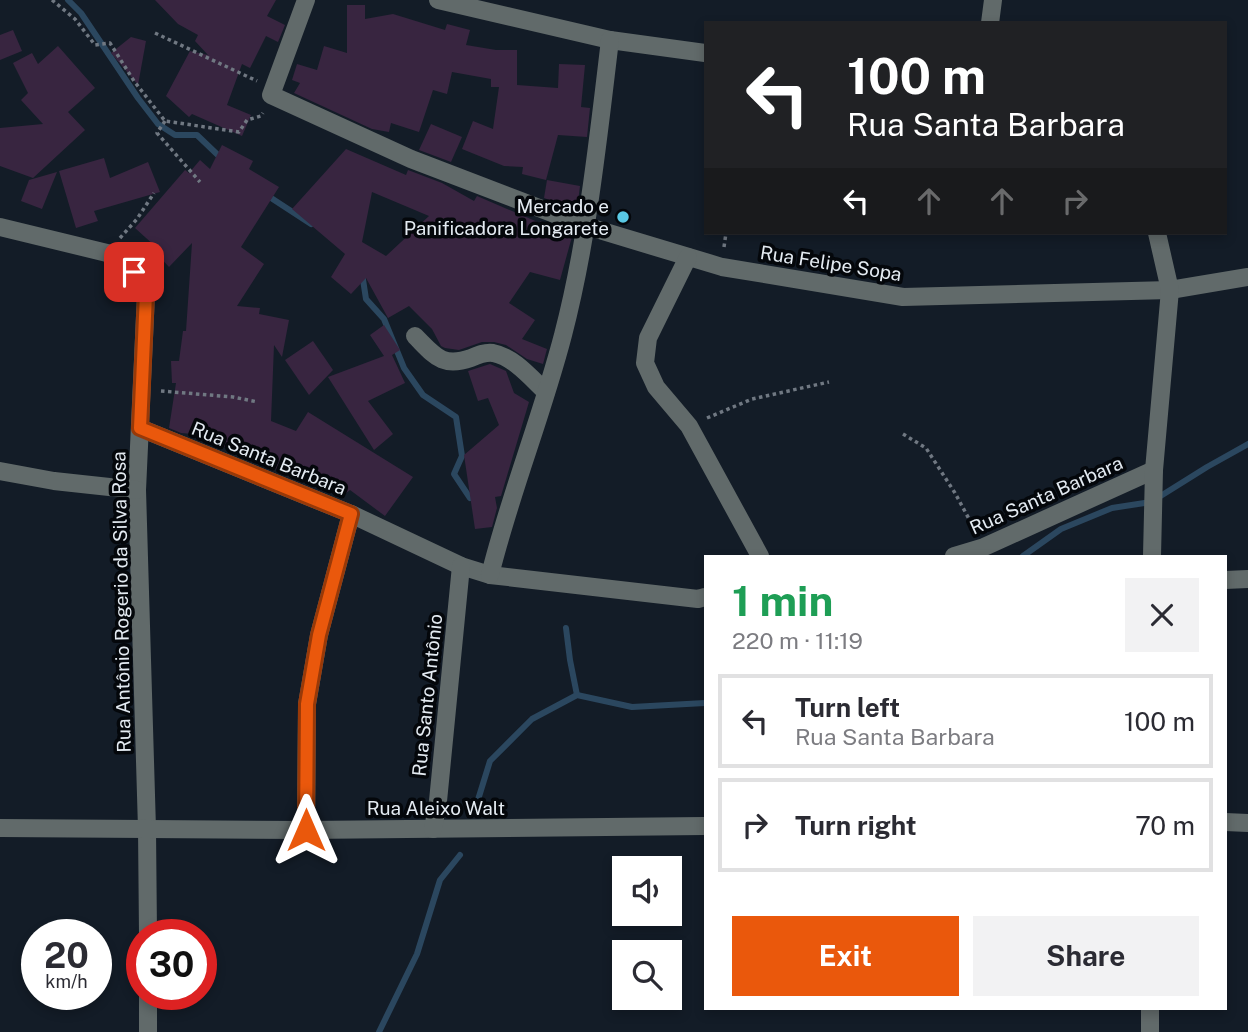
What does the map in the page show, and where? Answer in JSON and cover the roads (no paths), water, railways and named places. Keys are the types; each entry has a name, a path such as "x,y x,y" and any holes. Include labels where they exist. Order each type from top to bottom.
{"street":[{"name":"Rua Felipe Sopa","path":"306,0 273,92 411,159 586,226 722,267 903,297 1170,290 1248,277"},
{"path":"438,0 610,40 704,53"},
{"path":"990,21 993,0"},
{"path":"490,575 563,335 586,226 610,40"},
{"name":"Rua Antônio Rogerio da Silva Rosa","path":"0,227 107,253 134,272 146,294 137,490 148,829 148,919"},
{"path":"1152,555 1154,470 1170,290 1157,235"},
{"path":"688,257 649,338 645,363 656,387 689,426 759,555"},
{"path":"415,336 436,358 447,362 460,362 488,352 501,355 520,368 545,392"},
{"name":"Rua Santa Barbara","path":"140,428 351,514 461,566 490,575 698,599 704,597"},
{"name":"Rua Santa Barbara","path":"957,555 984,547 1154,470"},
{"path":"0,471 54,481 137,490"},
{"path":"306,830 307,704 319,635 351,514"},
{"name":"Rua Santo Antônio","path":"433,829 461,566"},
{"path":"1227,580 1248,579"},
{"path":"1227,822 1248,823"},
{"name":"Rua Aleixo Walt","path":"0,828 306,830 704,826"},
{"path":"148,1010 148,1032"},
{"path":"1150,1010 1150,1032"}],"waterway":[{"path":"68,0 81,13 158,124 175,135 197,135 221,158"},
{"path":"265,194 311,224"},
{"path":"362,273 366,299 384,319 404,368 423,395 456,417 462,456 454,474 470,498"},
{"path":"1024,555 1061,529 1112,508 1151,502 1248,444"},
{"path":"566,628 577,695"},
{"path":"477,803 490,761 532,719 577,695 632,707 704,703"},
{"path":"379,1032 417,954 440,880 460,855"}],"place":[{"name":"Mercado e Panificadora Longarete","path":"623,217"}]}
